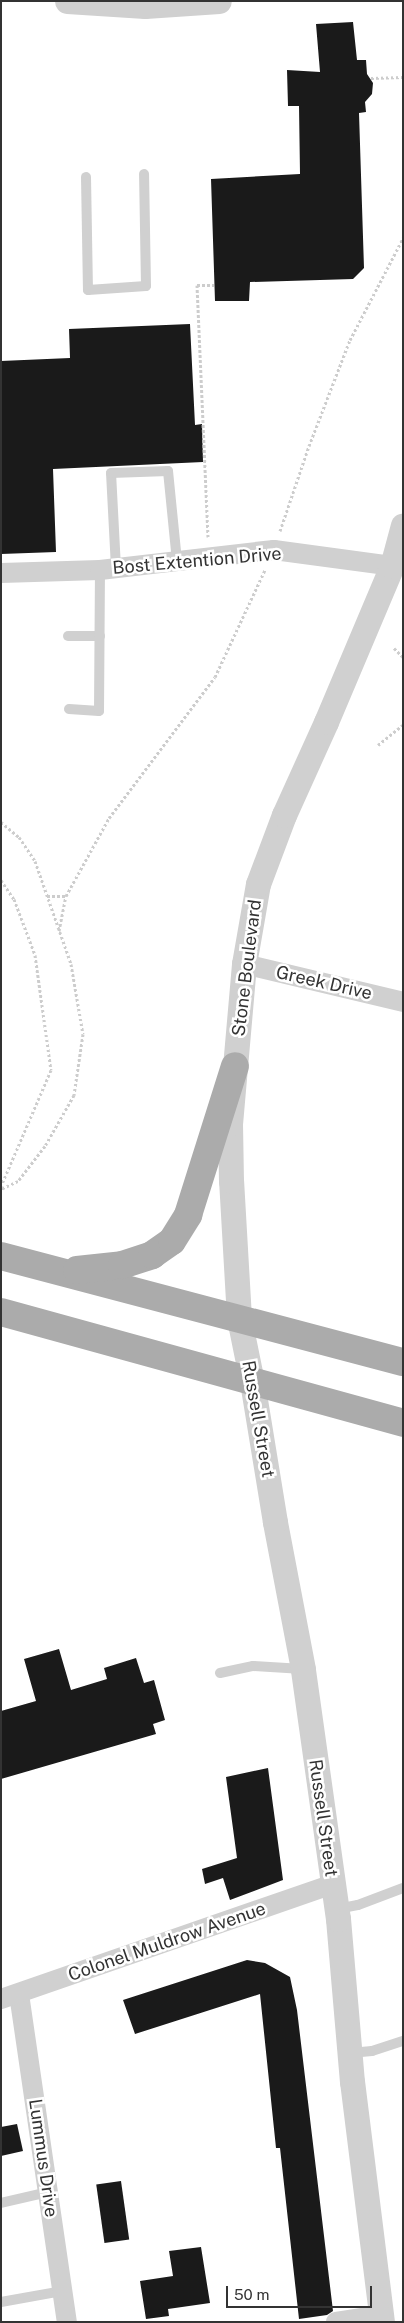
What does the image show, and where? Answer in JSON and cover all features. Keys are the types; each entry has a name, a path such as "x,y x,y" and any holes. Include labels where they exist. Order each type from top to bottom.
{"main road":[{"path":"60,1272 122,1265 152,1255 172,1242 188,1215 235,1066"},
{"path":"1,1256 403,1362"},
{"path":"1,1312 403,1423"}],"street":[{"path":"67,1 145,6 218,1"},
{"name":"Stone Boulevard","path":"239,1318 230,1181 230,1124 244,964 258,884 284,815 392,566 403,525"},
{"name":"Bost Extention Drive","path":"1,573 108,569 274,550 392,566"},
{"name":"Greek Drive","path":"244,964 403,1002"},
{"name":"Russell Street","path":"239,1318 303,1669 336,1909 349,2053 381,2318"},
{"name":"Colonel Muldrow Avenue","path":"10,1996 332,1884"},
{"name":"Lummus Drive","path":"10,1996 48,2192 67,2322"},
{"path":"336,2322 381,2318"}],"lane":[{"path":"86,177 88,290 146,286 144,174"},
{"path":"69,709 99,711 100,636 108,569 112,473 168,471 177,561"},
{"path":"68,636 100,636"},
{"path":"220,1672 252,1666 303,1669"},
{"path":"336,1909 358,1905 403,1888"},
{"path":"349,2053 372,2051 403,2041"},
{"path":"1,2202 48,2192"},
{"path":"1,2302 63,2291"}],"path":[{"path":"372,78 403,77"},
{"path":"59,930 66,896 109,818 215,678 246,615 274,550 309,446 350,340 403,238"},
{"path":"208,537 197,285 214,285"},
{"path":"394,648 403,657"},
{"path":"378,746 403,725"},
{"path":"1,822 19,837 35,861 71,964 83,1034 74,1095 45,1146 18,1181 1,1187"},
{"path":"1,880 14,899 35,955 51,1070 1,1187"},
{"path":"47,896 66,896"}],"building":[{"path":"353,22 357,60 366,60 367,74 373,83 372,94 365,102 366,112 359,113 364,268 353,279 250,282 249,301 215,301 211,179 300,174 299,106 288,106 287,70 320,72 316,24"},
{"path":"190,324 195,425 202,424 203,462 53,469 56,552 1,554 1,361 70,358 69,329"},
{"path":"59,1649 71,1690 107,1679 104,1668 136,1658 144,1683 154,1680 165,1720 153,1724 156,1734 1,1779 1,1711 36,1701 24,1659"},
{"path":"268,1768 283,1880 230,1900 223,1878 205,1884 202,1869 237,1858 226,1777"},
{"path":"247,1960 265,1963 290,1977 297,2010 333,2311 327,2315 299,2319 280,2148 276,2148 260,1994 135,2034 123,2000"},
{"path":"17,2124 23,2151 1,2156 1,2127"},
{"path":"121,2181 129,2239 104,2243 96,2184"},
{"path":"201,2247 210,2303 168,2309 169,2316 146,2319 140,2281 173,2276 169,2251"}]}
